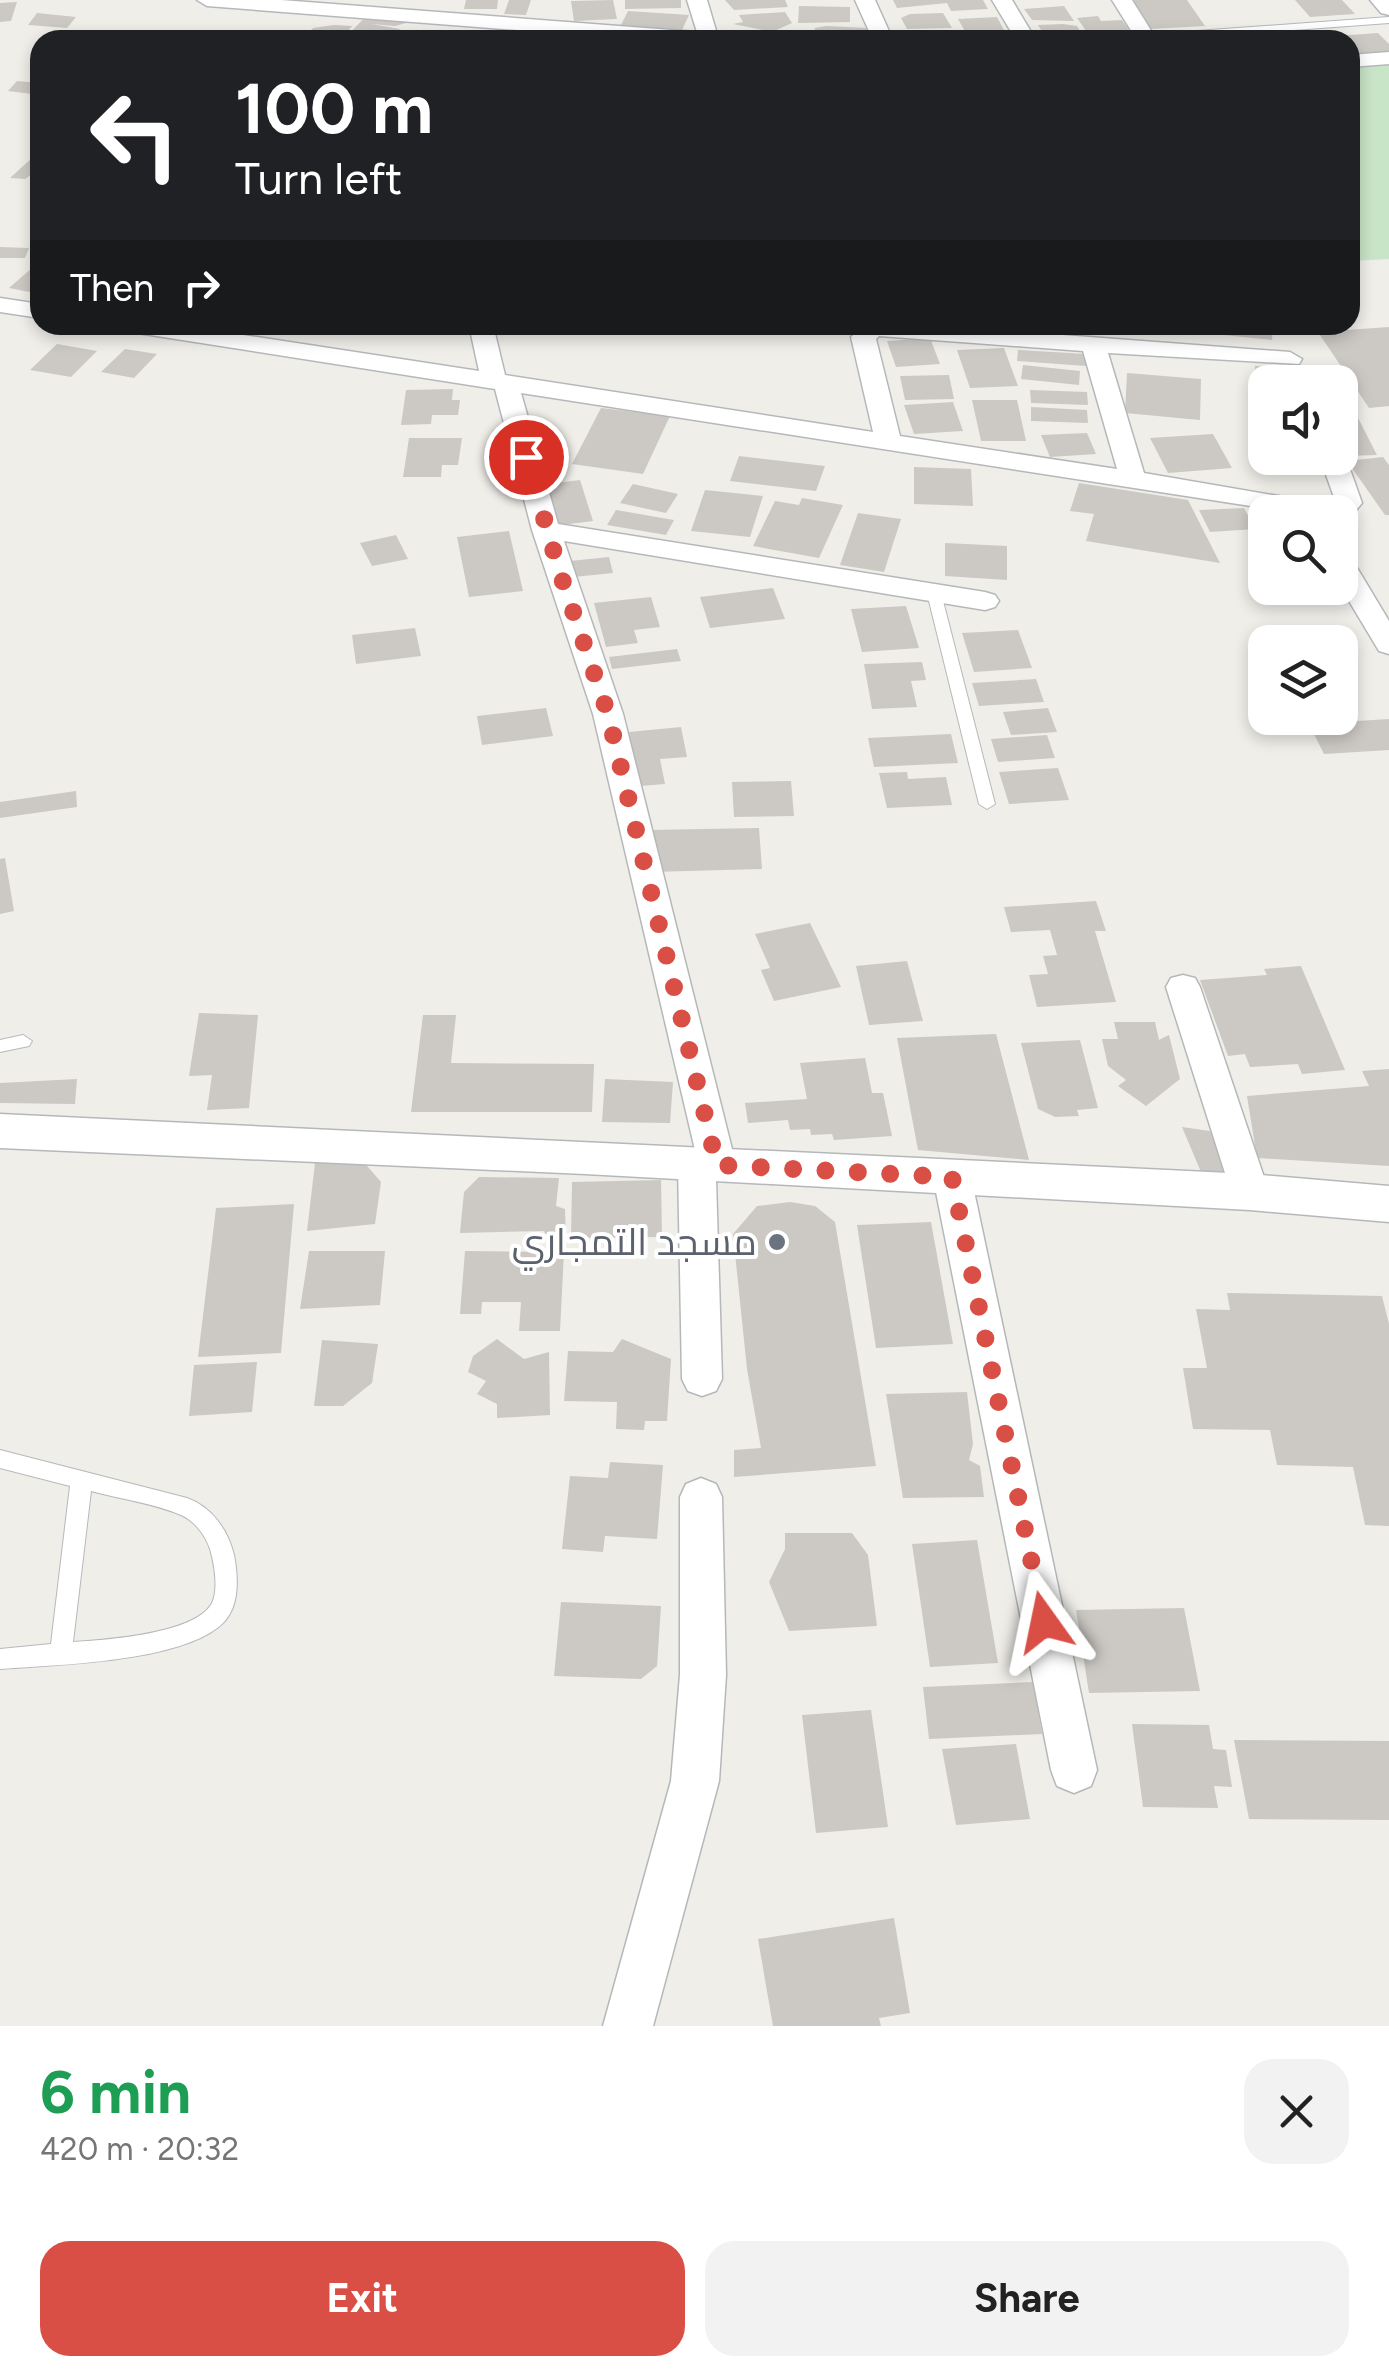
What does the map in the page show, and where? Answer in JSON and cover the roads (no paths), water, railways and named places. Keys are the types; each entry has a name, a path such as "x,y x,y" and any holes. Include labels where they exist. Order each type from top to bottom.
{"street":[{"path":"207,0 288,3 485,30"},
{"path":"525,24 537,0"},
{"path":"697,0 707,30"},
{"path":"865,0 878,30"},
{"path":"1002,0 1020,30"},
{"path":"1122,0 1141,30"},
{"path":"1382,0 1389,8"},
{"path":"497,30 525,24 599,30"},
{"path":"1360,59 1389,58"},
{"path":"0,304 30,309"},
{"path":"195,335 1248,500"},
{"path":"484,335 608,714 707,1164 702,1379"},
{"path":"862,335 888,444"},
{"path":"974,335 1290,359"},
{"path":"1093,344 1133,480"},
{"path":"546,530 985,601"},
{"path":"1358,592 1389,645"},
{"path":"1183,987 1250,1192"},
{"path":"0,1132 1250,1192 1389,1204"},
{"path":"952,1177 1074,1770"},
{"path":"628,2026 678,1856 695,1779 700,1734 701,1497"}],"lane":[{"path":"1252,30 1389,20"},
{"path":"934,593 987,804"},
{"path":"0,1046 23,1042"},
{"path":"0,1460 187,1507 201,1515 212,1526 225,1563 226,1594 219,1613 189,1634 172,1640 0,1659"},
{"path":"60,1652 81,1482"}],"place":[{"name":"مسجد التمجاري","path":"777,1242"}]}
